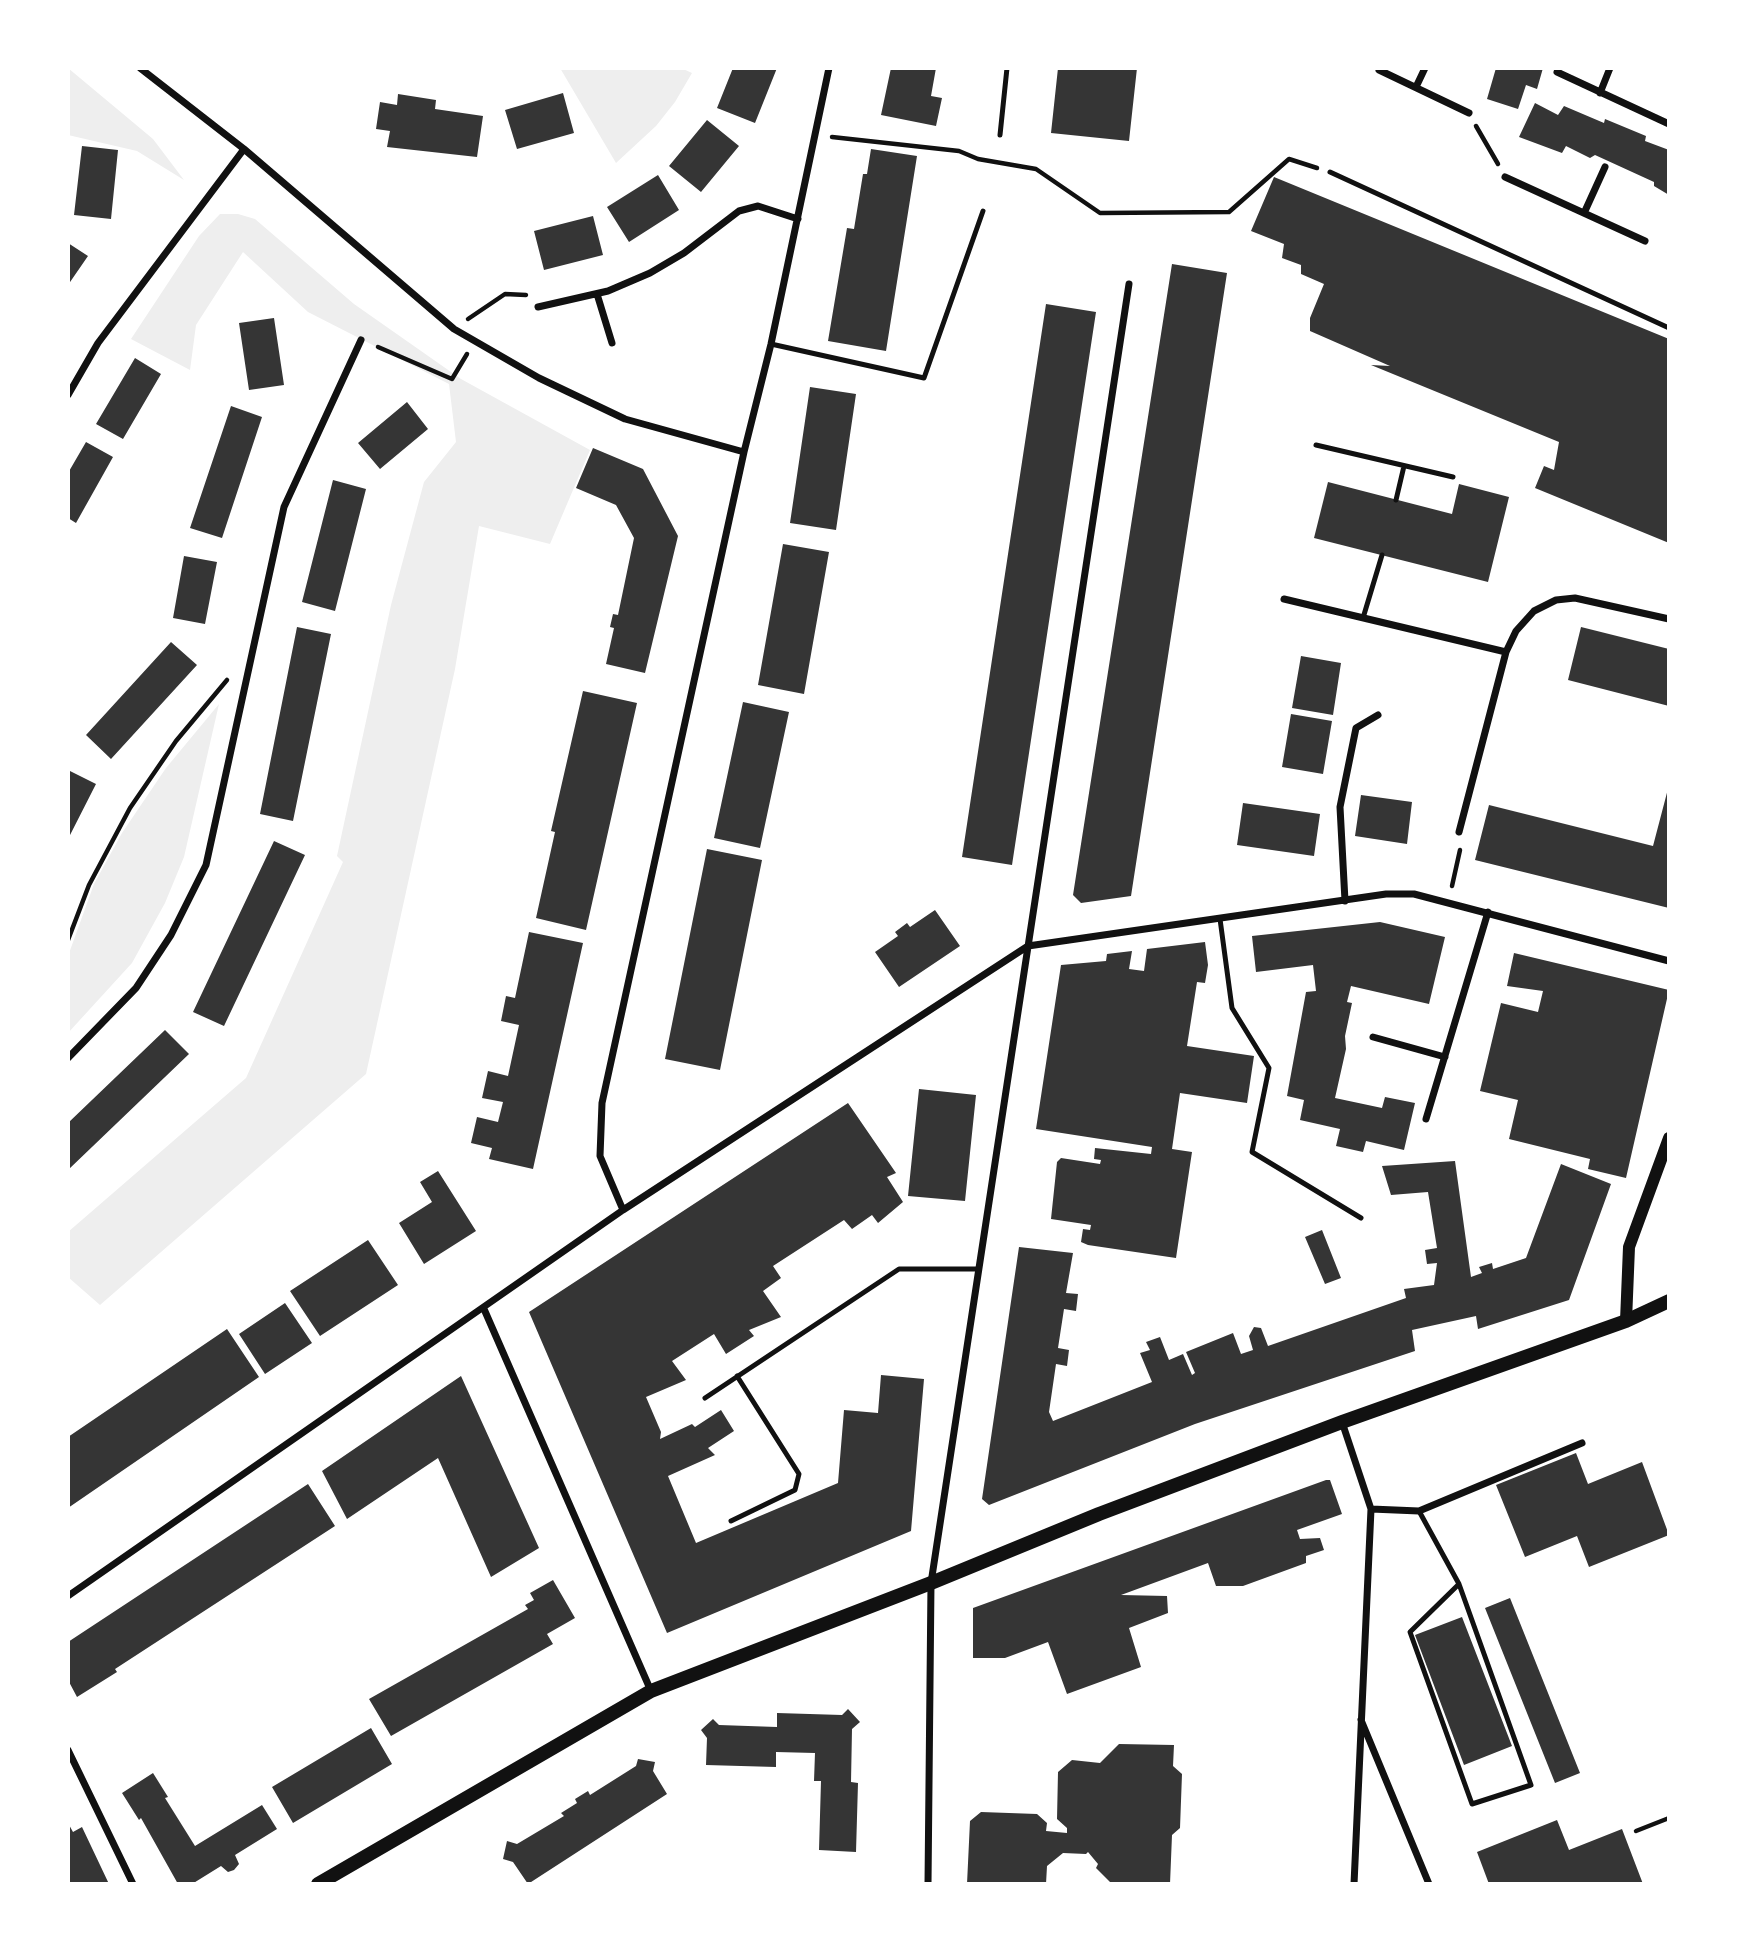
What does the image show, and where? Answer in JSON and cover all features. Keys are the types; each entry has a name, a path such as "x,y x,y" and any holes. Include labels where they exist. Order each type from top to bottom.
{"main road":[{"path":"318,1884 651,1691 931,1583 1099,1514 1342,1422 1626,1321 1669,1301"}],"street":[{"path":"140,68 244,149 454,328 475,342 539,378 625,419 744,452"},
{"path":"624,1210 600,1156 602,1103 744,452 771,344 829,68"},
{"path":"1416,86 1425,68"},
{"path":"1600,93 1610,68"},
{"path":"1379,70 1469,113"},
{"path":"1557,72 1669,124"},
{"path":"68,395 98,343 244,149"},
{"path":"1585,211 1605,167"},
{"path":"1505,177 1585,211 1646,241"},
{"path":"538,307 597,294 650,273 739,211 758,206 798,219"},
{"path":"928,1884 931,1583 1129,284"},
{"path":"597,294 612,343"},
{"path":"68,1058 136,988 171,935 206,865 284,507 361,340"},
{"path":"1459,832 1506,652 1516,631 1534,611 1556,600 1575,598 1669,619"},
{"path":"1284,599 1506,652"},
{"path":"1345,901 1340,807 1356,728 1378,715"},
{"path":"68,1596 624,1210 1028,946 1386,894 1414,894 1669,961"},
{"path":"1426,1119 1488,912"},
{"path":"1373,1037 1445,1057"},
{"path":"1626,1321 1629,1247 1669,1138"},
{"path":"484,1309 651,1691"},
{"path":"1342,1422 1371,1509 1354,1884"},
{"path":"1371,1509 1419,1511 1582,1443"},
{"path":"1360,1716 1429,1884"},
{"path":"68,1750 133,1884"}],"lane":[{"path":"1000,135 1007,68"},
{"path":"1330,172 1669,328"},
{"path":"771,344 924,378 984,211"},
{"path":"1316,445 1453,477"},
{"path":"1396,500 1404,466"},
{"path":"1363,618 1382,555"},
{"path":"1220,919 1232,1008 1269,1068 1252,1152 1361,1218"},
{"path":"705,1398 899,1269 979,1269"},
{"path":"731,1521 794,1490 799,1474 737,1376"},
{"path":"1419,1511 1459,1584 1531,1785 1472,1804 1410,1632 1459,1584"}],"path":[{"path":"1469,113 1505,177"},
{"path":"813,135 959,151 978,159 1035,169 1100,213 1229,212 1289,159 1330,172"},
{"path":"454,328 505,294"},
{"path":"361,340 453,379 475,342"},
{"path":"68,940 89,885 130,808 176,741 251,652"},
{"path":"1447,904 1460,856 1459,832"},
{"path":"1636,1831 1669,1818"}],"shaded area":[{"path":"68,68 153,139 184,180 137,151 68,135"},
{"path":"560,68 681,68 692,73 675,102 656,126 616,163"},
{"path":"220,214 238,214 255,219 354,304 461,379 590,450 550,544 479,526 455,669 366,1074 100,1305 68,1277 68,1232 246,1078 343,862 337,856 391,605 424,482 456,442 449,384 308,312 243,252 196,325 190,370 131,339 199,236"},
{"path":"219,704 184,857 165,903 132,963 68,1033 68,956 94,884 122,833 166,768"}],"building":[{"path":"733,68 777,68 755,123 717,108"},
{"path":"891,68 936,68 931,96 942,98 936,126 881,115"},
{"path":"1058,68 1137,68 1129,141 1051,133"},
{"path":"1496,68 1543,68 1537,89 1526,85 1518,109 1487,99"},
{"path":"563,93 574,133 517,149 505,110"},
{"path":"398,94 436,100 435,109 483,116 477,157 387,147 390,131 376,129 380,102 397,105"},
{"path":"1535,103 1558,115 1564,106 1604,123 1605,119 1646,136 1645,141 1669,150 1669,195 1654,186 1654,182 1595,155 1590,158 1566,146 1562,153 1519,137"},
{"path":"707,120 739,146 701,192 669,166"},
{"path":"82,146 118,150 111,219 74,215"},
{"path":"871,149 917,156 886,351 828,341 847,228 854,229 863,174 867,174"},
{"path":"658,175 679,210 629,242 607,207"},
{"path":"1274,177 1669,339 1669,543 1535,488 1544,466 1554,470 1559,442 1371,365 1390,366 1310,331 1310,318 1324,284 1301,274 1301,265 1282,258 1284,244 1251,231"},
{"path":"593,216 603,255 544,270 534,231"},
{"path":"68,243 88,256 68,285"},
{"path":"1172,264 1227,273 1131,896 1081,903 1073,895"},
{"path":"1046,304 1096,312 1012,865 962,857"},
{"path":"274,318 284,385 249,390 239,323"},
{"path":"135,358 161,374 123,439 96,424"},
{"path":"810,387 856,394 836,530 790,523"},
{"path":"407,402 428,429 380,469 358,443"},
{"path":"231,406 262,417 222,538 190,528"},
{"path":"86,442 113,457 76,523 68,518 68,473"},
{"path":"593,448 643,469 678,536 645,673 606,664 614,628 610,627 613,614 618,615 634,538 616,505 576,488"},
{"path":"333,480 366,489 335,611 302,602"},
{"path":"1328,482 1452,514 1459,484 1509,497 1488,582 1314,538"},
{"path":"783,544 829,552 804,694 758,685"},
{"path":"184,556 217,562 205,624 173,618"},
{"path":"297,627 331,634 293,821 260,814"},
{"path":"1581,627 1669,649 1669,706 1568,680"},
{"path":"171,642 197,665 111,759 86,735"},
{"path":"1301,656 1341,663 1333,715 1292,708"},
{"path":"583,691 637,703 586,930 536,918 555,832 551,831"},
{"path":"743,702 789,712 760,848 714,838"},
{"path":"1291,714 1332,721 1323,774 1282,767"},
{"path":"68,770 96,784 68,839"},
{"path":"1669,785 1669,908 1475,860 1489,805 1653,846"},
{"path":"1361,795 1412,802 1407,844 1355,836"},
{"path":"1243,803 1320,814 1314,856 1237,845"},
{"path":"274,841 305,855 224,1026 193,1012"},
{"path":"707,849 762,860 720,1070 665,1059"},
{"path":"935,910 960,946 899,987 875,952 898,936 895,932 907,923 910,927"},
{"path":"1380,922 1445,937 1429,1004 1351,986 1347,1002 1352,1003 1345,1036 1346,1049 1335,1098 1382,1108 1385,1097 1415,1103 1404,1150 1366,1141 1363,1152 1336,1146 1340,1129 1300,1120 1304,1100 1287,1096 1306,992 1316,991 1313,965 1256,972 1252,936"},
{"path":"529,932 583,943 533,1169 489,1159 492,1148 471,1143 477,1117 498,1122 503,1102 482,1098 488,1071 508,1076 519,1025 501,1021 506,996 515,998"},
{"path":"1205,942 1208,965 1205,983 1197,982 1187,1046 1254,1056 1247,1103 1180,1093 1172,1149 1192,1152 1176,1258 1088,1245 1081,1242 1083,1229 1090,1230 1091,1225 1051,1219 1057,1162 1061,1158 1100,1164 1101,1160 1094,1159 1095,1148 1151,1154 1152,1147 1036,1129 1061,965 1106,961 1107,954 1132,951 1129,969 1144,971 1147,949"},
{"path":"1514,953 1669,990 1626,1178 1588,1169 1590,1159 1509,1139 1518,1100 1480,1091 1501,1003 1538,1012 1543,991 1507,986"},
{"path":"165,1030 189,1054 68,1170 68,1123"},
{"path":"919,1089 976,1095 965,1201 908,1196"},
{"path":"848,1103 896,1173 887,1177 903,1202 878,1223 872,1215 852,1229 844,1220 773,1266 781,1278 763,1291 781,1317 749,1330 754,1336 726,1354 714,1334 672,1361 686,1380 646,1397 661,1432 660,1439 692,1424 695,1427 721,1410 734,1431 708,1448 715,1455 668,1476 696,1543 838,1483 844,1410 878,1413 881,1375 924,1379 911,1531 667,1633 529,1312"},
{"path":"1455,1161 1471,1277 1482,1273 1479,1267 1492,1263 1493,1269 1526,1258 1561,1164 1611,1184 1569,1300 1478,1329 1476,1316 1412,1330 1415,1351 1195,1424 989,1505 982,1499 1019,1247 1073,1253 1066,1293 1078,1294 1076,1311 1064,1309 1058,1348 1069,1350 1067,1366 1056,1364 1049,1412 1053,1421 1152,1382 1140,1353 1150,1350 1146,1342 1160,1337 1169,1360 1183,1354 1192,1375 1195,1373 1186,1352 1233,1333 1241,1354 1253,1350 1249,1336 1254,1327 1261,1328 1268,1346 1406,1298 1404,1289 1434,1285 1437,1263 1427,1264 1425,1250 1437,1248 1428,1192 1391,1195 1382,1166"},
{"path":"438,1171 476,1231 424,1264 399,1223 432,1202 420,1182"},
{"path":"1322,1230 1341,1278 1325,1284 1305,1237"},
{"path":"368,1240 398,1285 320,1336 290,1291"},
{"path":"285,1303 312,1343 265,1374 239,1334"},
{"path":"227,1329 259,1377 68,1508 68,1437"},
{"path":"461,1376 539,1548 491,1577 438,1458 347,1519 322,1471"},
{"path":"1576,1453 1588,1484 1642,1462 1669,1535 1589,1567 1577,1536 1525,1557 1496,1485"},
{"path":"1330,1480 1342,1514 1297,1530 1300,1539 1320,1538 1324,1550 1306,1556 1306,1563 1243,1586 1216,1586 1208,1563 1121,1595 1167,1596 1168,1613 1129,1628 1141,1667 1067,1694 1048,1642 1005,1658 973,1658 973,1608"},
{"path":"308,1484 335,1526 115,1669 117,1672 77,1697 68,1680 68,1642"},
{"path":"553,1580 575,1618 547,1634 553,1644 391,1736 369,1699 528,1609 525,1605 534,1600 530,1593"},
{"path":"1510,1598 1580,1773 1555,1783 1485,1608"},
{"path":"1462,1617 1512,1746 1464,1765 1415,1635"},
{"path":"848,1709 860,1722 852,1729 851,1782 858,1783 856,1852 819,1850 821,1781 814,1781 815,1753 776,1752 776,1767 706,1765 707,1738 701,1730 713,1719 719,1725 777,1727 777,1713 842,1715"},
{"path":"371,1728 392,1764 293,1823 272,1787"},
{"path":"1119,1744 1174,1745 1173,1766 1182,1774 1180,1828 1172,1835 1170,1884 1112,1884 1096,1868 1098,1864 1088,1852 1063,1853 1047,1866 1046,1884 967,1884 970,1821 981,1812 1037,1814 1047,1823 1046,1831 1067,1833 1067,1828 1057,1819 1058,1772 1072,1760 1100,1763"},
{"path":"638,1759 655,1762 653,1771 667,1794 528,1884 513,1862 503,1859 507,1841 517,1844 564,1816 561,1813 577,1803 575,1799 588,1791 590,1795 636,1766"},
{"path":"153,1773 195,1846 262,1805 277,1829 235,1855 239,1864 234,1870 228,1872 221,1866 192,1884 178,1884 141,1818 139,1820 122,1793"},
{"path":"1557,1820 1569,1850 1622,1829 1643,1884 1489,1884 1477,1852"},
{"path":"68,1823 73,1832 82,1827 109,1884 68,1884"}]}
